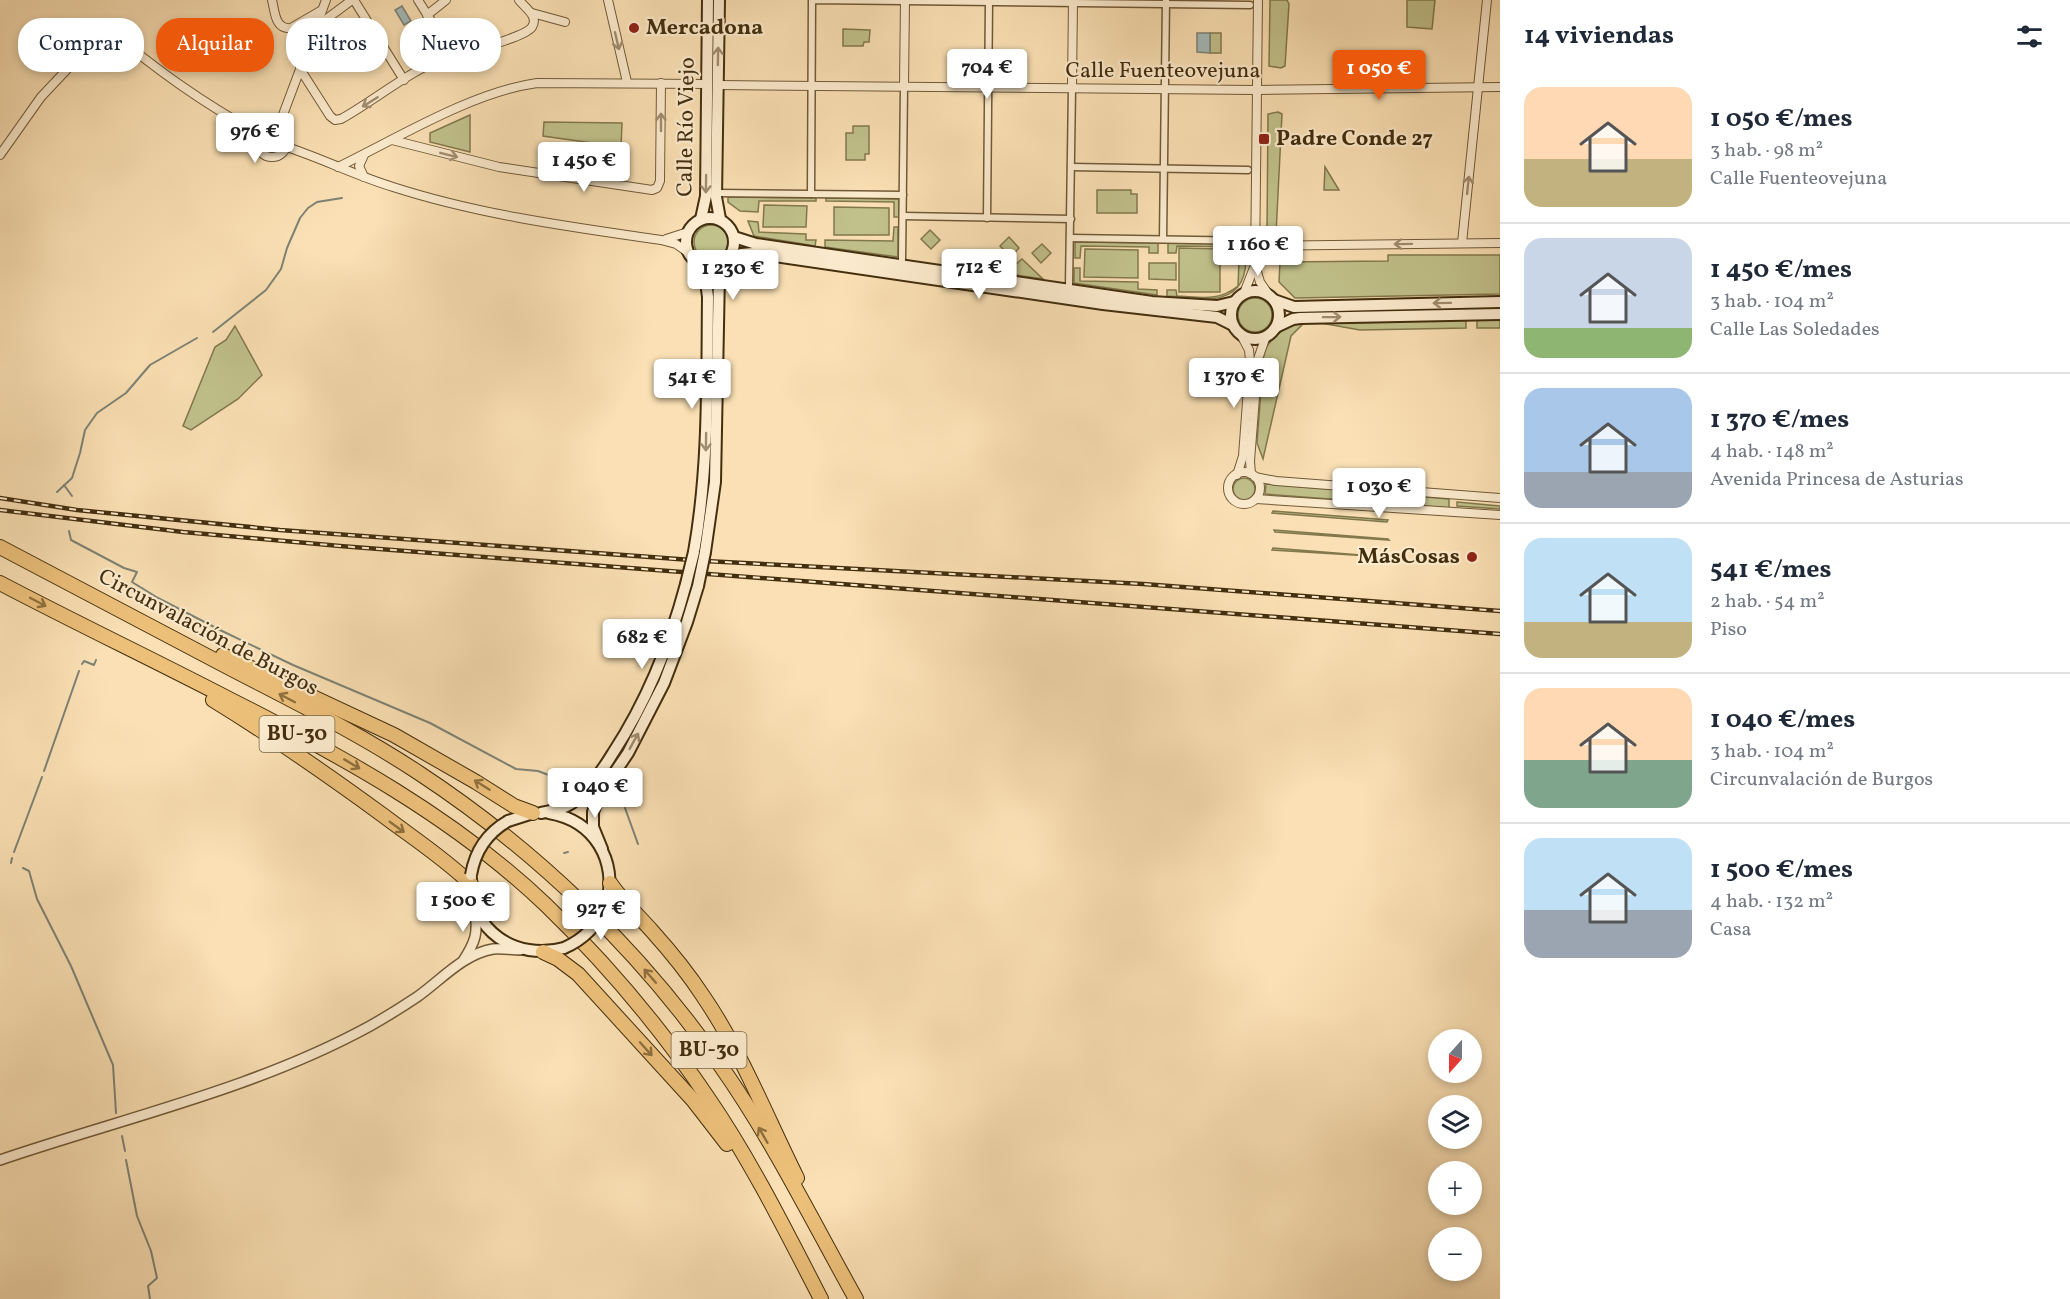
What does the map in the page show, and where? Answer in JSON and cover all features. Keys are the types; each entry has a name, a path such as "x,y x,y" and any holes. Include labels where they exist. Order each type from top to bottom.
{"highway":[{"name":"Circunvalación de Burgos","path":"0,547 359,736 444,790 524,851 578,900 632,955 721,1066 766,1140 856,1299"},
{"path":"51,574 352,714 432,755 514,806 537,813"},
{"name":"BU-30","path":"0,583 256,712 348,762 401,794 465,839 545,904 627,991 676,1052 709,1099 765,1194 821,1299"},
{"path":"76,622 204,694 269,734 471,879"},
{"path":"610,883 618,896 675,958 727,1032 829,1239 834,1258"},
{"path":"537,952 558,959 578,974 711,1122 750,1181 813,1299"}],"main road":[{"name":"Calle Río Viejo","path":"708,0 716,193 720,219"},
{"name":"Calle Río Viejo","path":"701,219 705,204 719,0"},
{"path":"692,585 641,706 619,745 598,775 578,798 564,807 508,820 494,830 483,843 475,858 471,879 475,906 485,925 510,945 537,952 564,948 583,938 603,914 610,883 609,869 593,827 593,812 600,796 633,744 664,683 687,622 692,585 700,552 715,482 719,274 724,261 733,250 734,237 730,228 720,219 710,218 701,219 693,224 686,242 692,257 706,277 708,307 706,448 700,552"},
{"path":"734,237 767,246 1152,302 1217,306 1234,302"},
{"path":"692,257 707,266 741,254 754,253 1098,303 1217,317 1233,325"},
{"path":"1500,302 1294,307 1253,291 1244,293 1234,302 1230,313 1233,325 1244,340 1266,336 1276,327 1300,318 1500,314"},
{"path":"1271,298 1279,313 1276,327"},
{"path":"537,813 558,815 573,821 586,830 602,849"}],"street":[{"path":"272,0 276,19 279,25 285,28 291,28 322,10"},
{"path":"319,18 326,0"},
{"path":"328,18 353,0 404,80"},
{"path":"418,0 429,18"},
{"path":"427,15 446,0"},
{"path":"519,0 532,13 565,22"},
{"path":"608,0 627,82"},
{"path":"811,194 812,0 1254,2 1257,90 1256,243 1255,266 1244,293"},
{"path":"902,260 905,0"},
{"path":"1462,243 1487,0"},
{"path":"987,218 989,1"},
{"path":"1069,285 1073,1"},
{"path":"1163,239 1166,2"},
{"path":"501,41 530,30 534,24 532,13"},
{"path":"0,155 41,97 106,28 159,72 206,104 260,134"},
{"path":"278,128 299,72"},
{"path":"302,72 334,120 345,117 418,72"},
{"name":"Calle Fuenteovejuna","path":"338,167 484,98 517,86 537,83 627,82 1257,90 1500,87"},
{"path":"392,140 499,167 652,190 657,188 660,181 661,83"},
{"path":"268,128 278,128 285,134 287,147 280,155 267,156 258,147 257,140 260,134 268,128"},
{"path":"287,147 404,191 482,211 661,240 676,244 692,257"},
{"path":"364,155 359,166 364,177"},
{"path":"1071,167 1248,170"},
{"path":"716,193 903,195"},
{"path":"903,216 1071,219"},
{"path":"661,240 688,232"},
{"path":"1071,238 1256,243 1500,243"},
{"path":"1255,266 1260,282 1271,298"},
{"path":"1256,499 1260,485 1253,476 1250,461 1258,359 1266,336"},
{"path":"1244,340 1250,361 1244,456 1237,475 1229,486 1233,499 1245,504 1256,499 1500,515"},
{"path":"1237,475 1242,473 1276,481 1500,498"},
{"path":"462,963 470,952 476,935 475,906"},
{"path":"0,1160 200,1096 284,1066 372,1025 417,997 462,963 494,949 537,952"}],"green space":[{"path":"1270,0 1287,0 1289,4 1285,66 1281,68 1269,66"},
{"path":"1407,0 1435,0 1432,29 1407,27"},
{"path":"843,29 870,30 869,42 864,42 863,46 843,46"},
{"path":"1210,33 1221,33 1221,53 1210,53"},
{"path":"1278,112 1282,114 1276,234 1267,231 1268,114"},
{"path":"470,115 470,152 430,142 430,133"},
{"path":"544,122 622,123 621,147 543,136"},
{"path":"853,126 869,126 869,154 865,154 865,160 846,160 846,133 853,133"},
{"path":"272,133 278,136 281,142 278,148 272,151 266,148 263,142 266,136"},
{"path":"1325,167 1339,190 1324,190"},
{"path":"1097,190 1131,190 1131,194 1137,194 1137,213 1097,213"},
{"path":"728,197 816,198 816,201 759,201 758,212 740,211 728,202"},
{"path":"826,198 899,199 899,217 894,217 894,202 826,201"},
{"path":"764,205 807,206 806,227 763,227"},
{"path":"834,207 889,208 889,235 834,235"},
{"path":"748,221 758,222 759,232 806,234 806,240 816,240 815,246 754,236"},
{"path":"711,225 723,230 728,242 723,254 711,259 699,254 694,242 699,230"},
{"path":"894,227 898,227 898,257 825,247 825,240 893,241"},
{"path":"930,230 940,240 931,249 921,239"},
{"path":"1009,237 1019,248 1011,257 1000,246"},
{"path":"1075,242 1158,243 1158,253 1149,253 1149,247 1081,246 1080,258 1075,258"},
{"path":"1168,243 1246,244 1245,254 1239,254 1239,247 1177,246 1176,253 1168,253"},
{"path":"1042,244 1051,253 1041,263 1032,253"},
{"path":"1179,248 1220,249 1220,292 1179,292"},
{"path":"1085,249 1138,250 1138,278 1084,277"},
{"path":"955,252 972,268 943,264"},
{"path":"992,252 1010,269 1022,259 1043,279 976,269"},
{"path":"1388,255 1500,255 1500,294 1295,298 1279,282 1280,262 1388,261"},
{"path":"1239,261 1246,261 1244,276 1238,287 1227,295 1212,299 1167,296 1167,290 1176,290 1177,296 1202,297 1216,296 1231,291 1238,286"},
{"path":"1149,263 1176,263 1176,280 1149,279"},
{"path":"1074,268 1080,268 1080,281 1138,282 1138,289 1157,290 1157,295 1074,283"},
{"path":"1255,298 1267,303 1272,315 1267,327 1255,332 1243,327 1238,315 1243,303"},
{"path":"1500,306 1500,308 1313,313 1313,311"},
{"path":"1477,318 1500,318 1500,328 1477,328"},
{"path":"1466,319 1466,328 1360,330 1315,322"},
{"path":"1305,322 1291,336 1263,459 1257,443 1264,351 1282,332"},
{"path":"235,326 262,375 238,399 191,430 183,426 215,347 226,340"},
{"path":"1244,478 1252,481 1255,489 1252,497 1244,500 1236,497 1233,489 1236,481"},
{"path":"1266,484 1449,499 1449,508 1265,494"},
{"path":"1457,502 1500,506 1500,509 1457,506"},
{"path":"1273,511 1388,520 1387,522 1272,513"},
{"path":"1274,530 1388,539 1389,540 1275,532"},
{"path":"1273,548 1386,557 1272,550"}],"shaded area":[{"path":"402,6 409,18 400,18 395,10"},
{"path":"1197,33 1210,33 1210,53 1197,52"}],"waterway":[{"path":"213,332 266,290 281,269 300,218 308,208 317,202 342,198"},
{"path":"57,492 72,478 85,430 97,413 126,393 150,365 197,338"},
{"path":"64,485 72,496"},
{"path":"69,531 71,540 124,568 137,572 132,582 220,630 293,665 430,723 516,769 538,771 559,779"},
{"path":"82,664 84,661 94,665 96,660"},
{"path":"44,771 79,671"},
{"path":"14,852 42,777"},
{"path":"625,808 638,844"},
{"path":"564,853 568,852"},
{"path":"11,863 12,858"},
{"path":"23,868 29,871 37,899 71,966 113,1065 116,1113"},
{"path":"497,899 501,896"},
{"path":"446,917 450,915"},
{"path":"122,1136 125,1151"},
{"path":"126,1160 137,1216 151,1251 157,1278 148,1286 150,1299"}],"railway":[{"path":"0,498 77,510 280,530 705,561 1143,584 1500,611"},
{"path":"0,510 183,532 340,546 1500,634"}],"place":[{"name":"Mercadona","path":"634,28"},
{"name":"Padre Conde 27","path":"1264,139"},
{"name":"MásCosas","path":"1472,557"}]}
